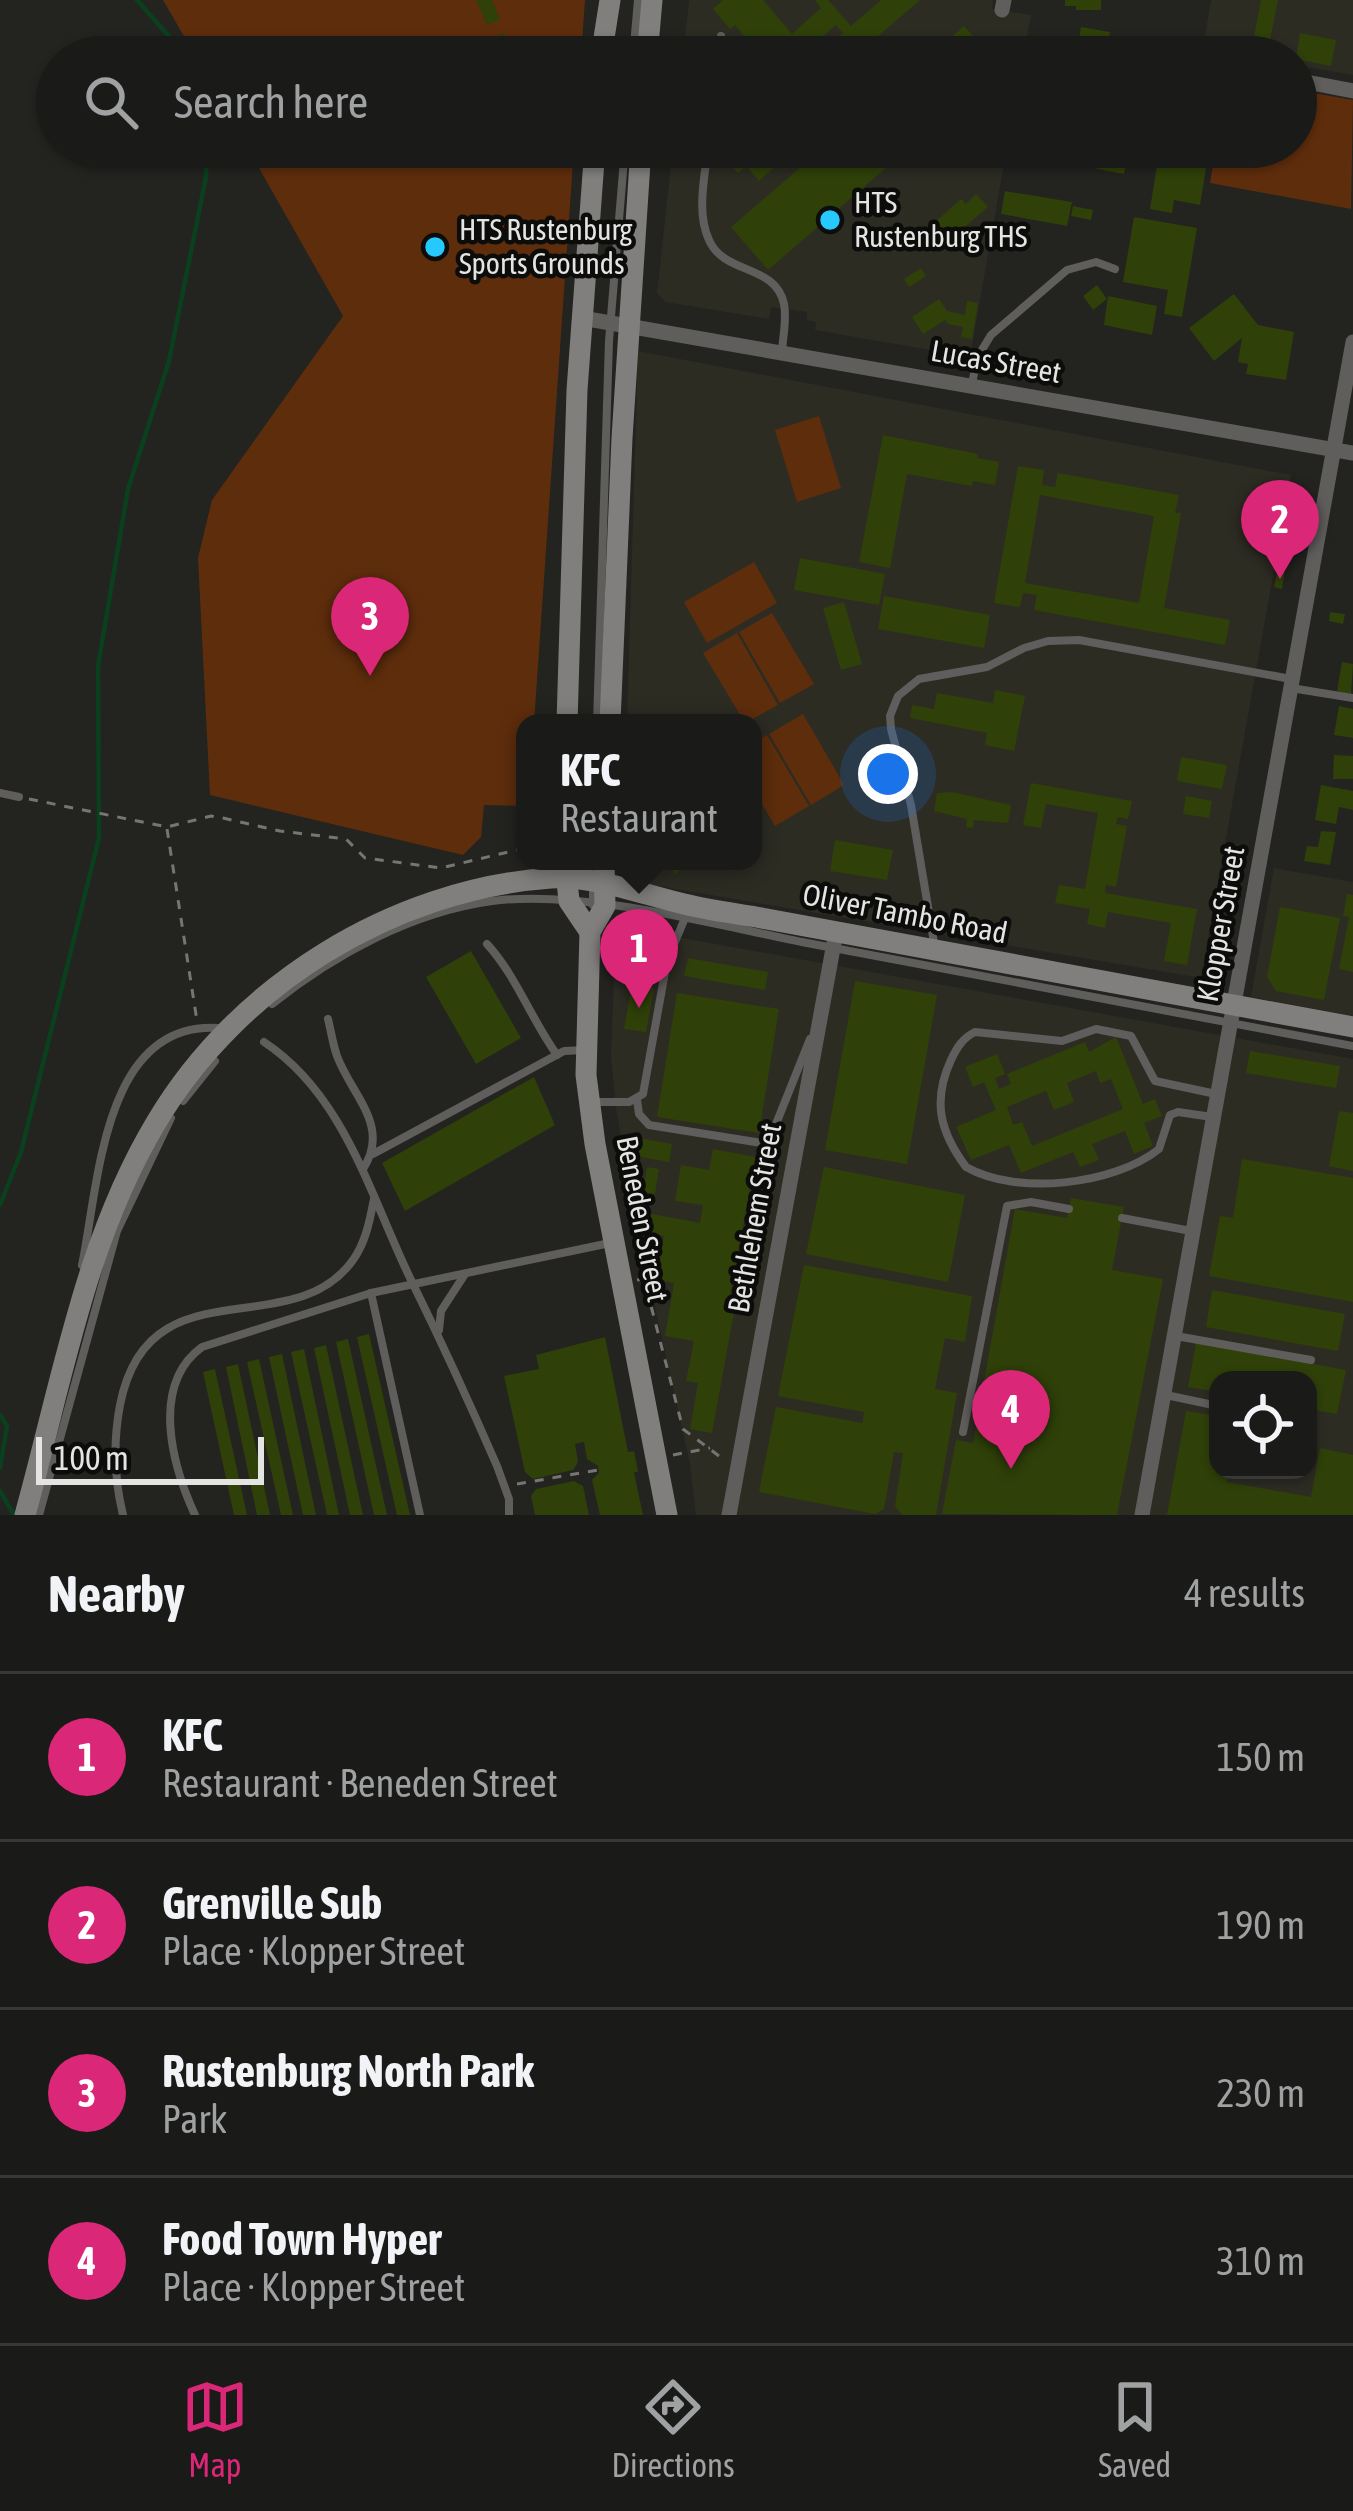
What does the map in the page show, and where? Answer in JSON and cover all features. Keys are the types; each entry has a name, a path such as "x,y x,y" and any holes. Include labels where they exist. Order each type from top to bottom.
{"main road":[{"path":"604,36 610,0"},
{"path":"648,36 652,0"},
{"path":"567,714 582,318 593,168"},
{"path":"610,714 620,324 639,168"},
{"name":"Oliver Tambo Road","path":"25,1515 42,1478 52,1413 84,1292 122,1191 158,1120 236,1020 284,980 392,918 562,870"},
{"path":"566,870 569,901 590,932"},
{"name":"Oliver Tambo Road","path":"568,870 688,912 835,940 936,951 1232,1015 1353,1027"},
{"name":"Beneden Street","path":"599,883 590,932 589,1102 667,1515"}],"street":[{"path":"1317,84 1353,91"},
{"name":"Lucas Street","path":"582,318 1353,453"},
{"name":"Klopper Street","path":"1142,1515 1353,342"},
{"name":"Bethlehem Street","path":"729,1515 835,940"}],"lane":[{"path":"634,36 638,0"},
{"path":"598,714 625,168"},
{"path":"706,168 703,194 709,240 725,261 757,273 778,290 785,309 782,351"},
{"path":"972,385 982,346 1066,270 1096,262 1115,269"},
{"path":"936,951 911,806 891,729 890,716 908,685 986,667 1048,641 1078,640 1353,698"},
{"path":"0,793 19,797"},
{"path":"39,1515 42,1478 95,1298 138,1181 172,1115 237,1036 292,988 394,929 445,910 491,901 535,897 569,901 599,883"},
{"path":"589,1102 637,1100 643,1094 667,961 688,912"},
{"path":"835,940 1232,1015 1353,1046"},
{"path":"487,944 505,964 536,1026 557,1055"},
{"path":"637,1100 639,1114 649,1125 768,1144 821,1010"},
{"path":"328,1019 337,1056 369,1120 373,1154"},
{"path":"52,1413 113,1107 142,1058 166,1039 198,1026 219,1028"},
{"path":"1214,1117 1178,1112 1166,1121 1159,1149 1100,1178 1024,1182 966,1167 941,1120 938,1091 955,1052 975,1032 1062,1041 1096,1029 1131,1036 1155,1081 1217,1094"},
{"path":"264,1042 295,1066 331,1111 362,1169 505,1486 508,1515"},
{"path":"362,1169 373,1154 557,1055 586,1050"},
{"path":"123,1515 115,1466 116,1429 132,1364 151,1337 179,1321 299,1296 329,1282 353,1260 368,1230 374,1197"},
{"path":"963,1432 1007,1206 1031,1202 1069,1209"},
{"path":"1122,1218 1196,1232"},
{"path":"196,1515 179,1473 171,1421 175,1378 202,1346 371,1293 614,1242"},
{"path":"439,1332 441,1311 465,1272"},
{"path":"371,1293 420,1515"},
{"path":"1176,1336 1311,1360"},
{"path":"1165,1395 1209,1404"}],"path":[{"path":"19,797 166,827 211,816 223,818 346,839 364,858 441,868 516,850"},
{"path":"166,827 198,1026"},
{"path":"623,1282 644,1279 683,1429 712,1448 736,1474"},
{"path":"505,1486 598,1470"}],"shaded area":[{"path":"163,0 585,0 582,36 184,36"},
{"path":"689,0 993,0 992,9 1031,15 1027,36 685,36"},
{"path":"1211,0 1353,0 1353,75 1317,69 1317,36 1205,36"},
{"path":"1317,94 1353,100 1351,209 1210,183 1212,168 1317,168"},
{"path":"259,168 573,168 535,714 516,714 516,806 484,805 481,837 463,855 210,795 198,558 212,500 343,316"},
{"name":"HTS Rustenburg THS","path":"671,168 1003,168 970,357 815,330 816,322 807,320 807,312 771,307 769,319 665,302 657,293"},
{"path":"638,351 1291,475 1201,978 622,880 622,870 762,870 762,714 627,714"},
{"path":"819,416 841,488 797,502 775,430"},
{"path":"754,562 777,603 707,643 684,602"},
{"path":"772,613 814,684 780,703 739,632"},
{"path":"737,633 778,705 762,714 740,714 703,653"},
{"path":"803,714 844,785 811,805 769,734"},
{"path":"767,735 809,806 775,826 762,804 762,738"},
{"path":"1274,868 1353,882 1353,1016 1251,997"},
{"path":"616,926 1353,1059 1353,1515 696,1515 690,1464 616,1108 611,1057"}],"building":[{"path":"476,0 492,0 500,20 487,25"},
{"path":"723,0 763,0 792,34 821,8 815,0 828,0 851,26 881,0 920,0 878,36 840,36 843,33 836,25 823,36 744,36 735,25 730,29 713,9"},
{"path":"1065,0 1101,0 1101,10 1076,10 1076,6 1065,6"},
{"path":"1261,0 1278,0 1271,36 1254,36"},
{"path":"964,26 973,36 952,36"},
{"path":"1081,27 1110,32 1109,36 1080,36"},
{"path":"1317,36 1336,40 1331,66 1317,63"},
{"path":"748,168 774,168 759,181"},
{"path":"800,168 886,168 768,270 731,227"},
{"path":"1093,168 1125,168 1124,174"},
{"path":"1157,168 1206,168 1200,205 1174,200 1172,213 1150,209"},
{"path":"1005,191 1072,202 1067,226 1001,214"},
{"path":"976,194 988,207 953,237 944,227 931,238 925,231 961,199 966,204"},
{"path":"1073,206 1093,210 1091,220 1071,216"},
{"path":"1134,217 1197,228 1182,317 1164,314 1168,290 1123,282"},
{"path":"921,268 926,276 909,287 904,279"},
{"path":"1097,285 1107,299 1093,310 1083,296"},
{"path":"1234,294 1258,325 1294,332 1286,380 1246,374 1248,364 1238,362 1242,338 1214,361 1189,328"},
{"path":"1108,296 1157,306 1152,335 1104,325"},
{"path":"939,299 947,311 965,315 967,301 978,303 972,339 961,337 963,327 945,320 923,334 912,317"},
{"path":"883,435 999,462 995,485 973,481 972,486 907,474 890,568 859,562"},
{"path":"1018,466 1044,470 1042,485 1055,487 1058,473 1179,495 1175,513 1181,513 1164,608 1230,620 1225,645 1034,610 1037,595 1023,593 1020,607 994,603","holes":["1040,495 1154,516 1139,603 1025,583"]},
{"path":"800,558 885,574 879,605 794,590"},
{"path":"1278,569 1285,570 1282,589 1274,587"},
{"path":"884,596 990,615 984,648 878,629"},
{"path":"844,602 862,664 841,670 823,608"},
{"path":"1330,612 1345,614 1343,624 1329,621"},
{"path":"1342,662 1353,664 1351,695 1337,691"},
{"path":"995,690 1025,696 1014,751 985,745 987,733 910,718 912,705 934,709 937,693 993,703"},
{"path":"1339,706 1353,709 1353,738 1334,735"},
{"path":"1334,755 1353,756 1353,779 1333,779"},
{"path":"1181,757 1227,765 1222,789 1177,781"},
{"path":"1031,783 1132,801 1128,819 1118,817 1116,824 1127,826 1116,887 1106,885 1105,893 1197,909 1187,965 1164,961 1171,923 1108,912 1105,928 1087,924 1090,909 1055,903 1059,885 1085,889 1098,813 1046,804 1041,828 1023,825"},
{"path":"1321,785 1353,791 1353,810 1339,807 1336,824 1315,820"},
{"path":"937,793 1011,805 1008,823 974,820 973,828 966,827 967,819 934,811"},
{"path":"1186,796 1212,801 1209,818 1183,814"},
{"path":"1321,831 1336,832 1330,865 1304,861 1307,846 1318,847"},
{"path":"835,840 893,850 887,880 830,871"},
{"path":"1347,894 1353,895 1353,972 1339,969 1349,917 1343,916"},
{"path":"1280,907 1340,918 1324,1000 1276,991 1267,977"},
{"path":"471,951 521,1038 476,1064 426,977"},
{"path":"688,958 768,972 765,990 684,976"},
{"path":"855,981 937,995 907,1164 825,1150"},
{"path":"632,984 654,988 646,1032 624,1029"},
{"path":"677,993 779,1009 759,1133 657,1117"},
{"path":"1116,1037 1143,1104 1155,1099 1162,1116 1144,1123 1153,1146 1134,1154 1125,1131 1092,1144 1099,1160 1080,1167 1073,1152 1021,1173 1009,1145 971,1160 956,1127 996,1110 984,1082 973,1087 965,1067 997,1054 1005,1074 995,1078 999,1089 1011,1084 1007,1074 1085,1042 1089,1052","holes":["1096,1071 1100,1083 1111,1079 1123,1109 1032,1146 1022,1122 1013,1125 1007,1107 1046,1091 1054,1110 1074,1102 1067,1083"]},
{"path":"1250,1051 1340,1066 1336,1088 1246,1073"},
{"path":"534,1077 555,1125 405,1211 382,1163"},
{"path":"1339,1111 1353,1113 1353,1171 1329,1166"},
{"path":"638,1138 672,1144 669,1162 635,1156"},
{"path":"713,1149 756,1157 730,1295 737,1296 712,1433 690,1429 698,1383 686,1381 694,1341 665,1336 674,1283 656,1280 664,1236 638,1231 642,1212 700,1223 703,1205 675,1201 681,1165 709,1170"},
{"path":"1242,1159 1353,1178 1353,1302 1209,1276 1220,1216 1233,1218"},
{"path":"647,1167 659,1169 655,1194 643,1192"},
{"path":"824,1167 965,1195 948,1282 806,1254"},
{"path":"1071,1198 1124,1207 1112,1270 1163,1279 1117,1515 942,1514 956,1440 973,1443 1015,1209 1067,1218"},
{"path":"804,1265 972,1296 965,1342 945,1338 935,1389 957,1393 936,1515 902,1515 895,1506 903,1453 894,1452 884,1509 875,1514 759,1492 776,1407 862,1423 864,1412 778,1396"},
{"path":"1212,1290 1345,1314 1338,1351 1206,1327"},
{"path":"369,1334 410,1515 397,1515 357,1337"},
{"path":"605,1337 628,1452 634,1451 643,1515 600,1515 592,1480 599,1473 598,1466 587,1459 584,1442 575,1444 578,1462 573,1470 533,1479 525,1472 504,1376 539,1369 536,1355"},
{"path":"348,1339 387,1515 374,1515 336,1342"},
{"path":"1196,1343 1346,1370 1337,1414 1317,1411 1317,1371 1209,1371 1209,1390 1188,1387"},
{"path":"326,1345 363,1515 350,1515 314,1348"},
{"path":"304,1349 339,1515 327,1515 291,1352"},
{"path":"282,1354 316,1515 303,1515 269,1357"},
{"path":"259,1359 293,1515 281,1515 247,1362"},
{"path":"238,1364 270,1515 257,1515 226,1367"},
{"path":"215,1369 247,1515 234,1515 203,1372"},
{"path":"1186,1411 1209,1415 1209,1479 1311,1497 1320,1448 1353,1455 1353,1515 1167,1515"},
{"path":"574,1481 583,1486 589,1515 535,1515 531,1496 536,1489"}],"waterway":[{"path":"137,0 169,36"},
{"path":"0,1205 21,1152 99,838 98,666 128,489 169,361 206,168"},
{"path":"0,1415 7,1426 0,1468"},
{"path":"0,1491 14,1515"}],"place":[{"name":"HTS Rustenburg THS","path":"830,220"},
{"name":"HTS Rustenburg Sports Grounds","path":"435,247"},
{"name":"Grenville Sub","path":"1280,579"},
{"name":"Rustenburg North Park","path":"370,676"},
{"name":"KFC","path":"639,1008"},
{"name":"Food Town Hyper","path":"1011,1469"}]}
